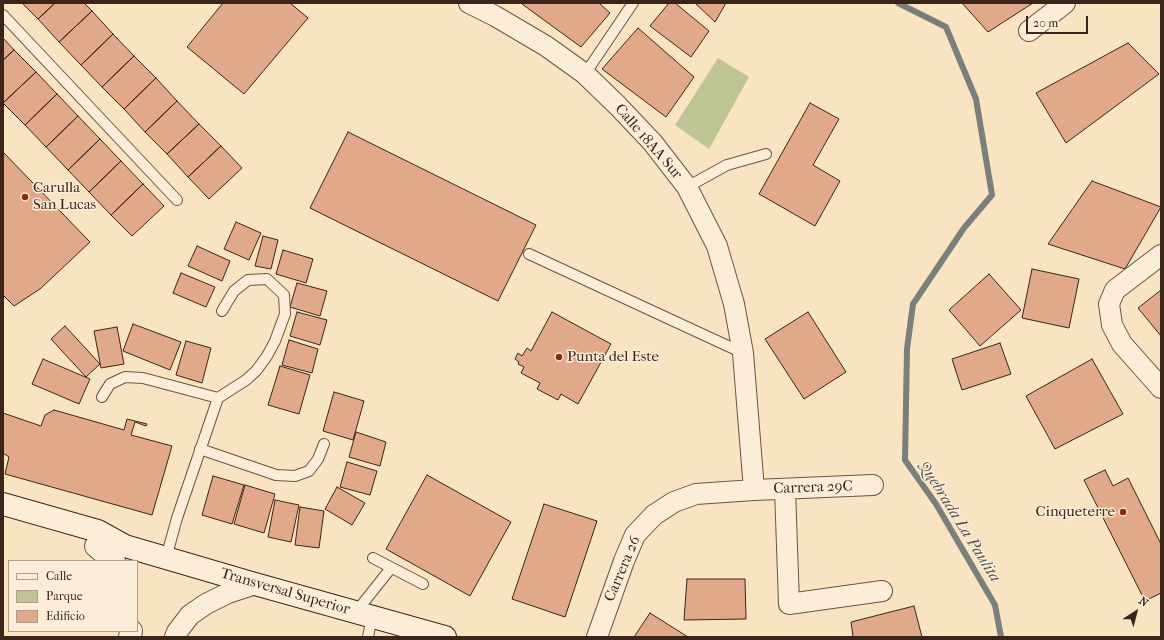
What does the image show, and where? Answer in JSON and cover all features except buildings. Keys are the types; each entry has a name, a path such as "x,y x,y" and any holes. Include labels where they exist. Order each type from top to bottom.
{"main road":[{"name":"Transversal Superior","path":"3,504 98,531 120,554"},
{"name":"Transversal Superior","path":"3,519 120,554 166,558 255,584 365,622 444,637"}],"street":[{"name":"Calle 18AA Sur","path":"469,3 495,16 546,46 585,74 653,143 687,187 717,246 734,304 743,353 754,490"},
{"path":"1029,31 1065,3"},
{"path":"1161,255 1115,290 1109,304 1112,325 1122,344 1161,388"},
{"name":"Carrera 29C","path":"754,490 873,485"},
{"path":"785,489 789,604 882,591"},
{"name":"Carrera 26","path":"597,637 624,561 635,535 654,515 674,502 696,494 754,490"},
{"path":"175,637 190,615 206,604 228,593 255,584"}],"lane":[{"path":"585,74 633,3"},
{"path":"3,15 177,200"},
{"path":"687,187 727,165 766,154"},
{"path":"529,254 743,353"},
{"path":"166,558 177,518 218,398 246,380 256,371 267,356 275,341 285,314 284,295 267,279 248,280 234,291 222,311"},
{"path":"102,397 110,384 125,377 144,378 218,398"},
{"path":"200,449 276,475 295,476 309,471 318,459 324,444"},
{"path":"373,558 423,584"},
{"path":"365,622 391,568"}],"green space":[{"path":"718,58 749,77 709,149 675,125"}],"waterway":[{"name":"Quebrada La Paulita","path":"898,3 946,27 976,99 992,195 964,228 913,304 907,349 905,460 936,504 995,605 1001,637"}],"place":[{"name":"Carulla San Lucas","path":"25,197"},
{"name":"Punta del Este","path":"559,357"},
{"name":"Cinqueterre","path":"1123,512"}]}
